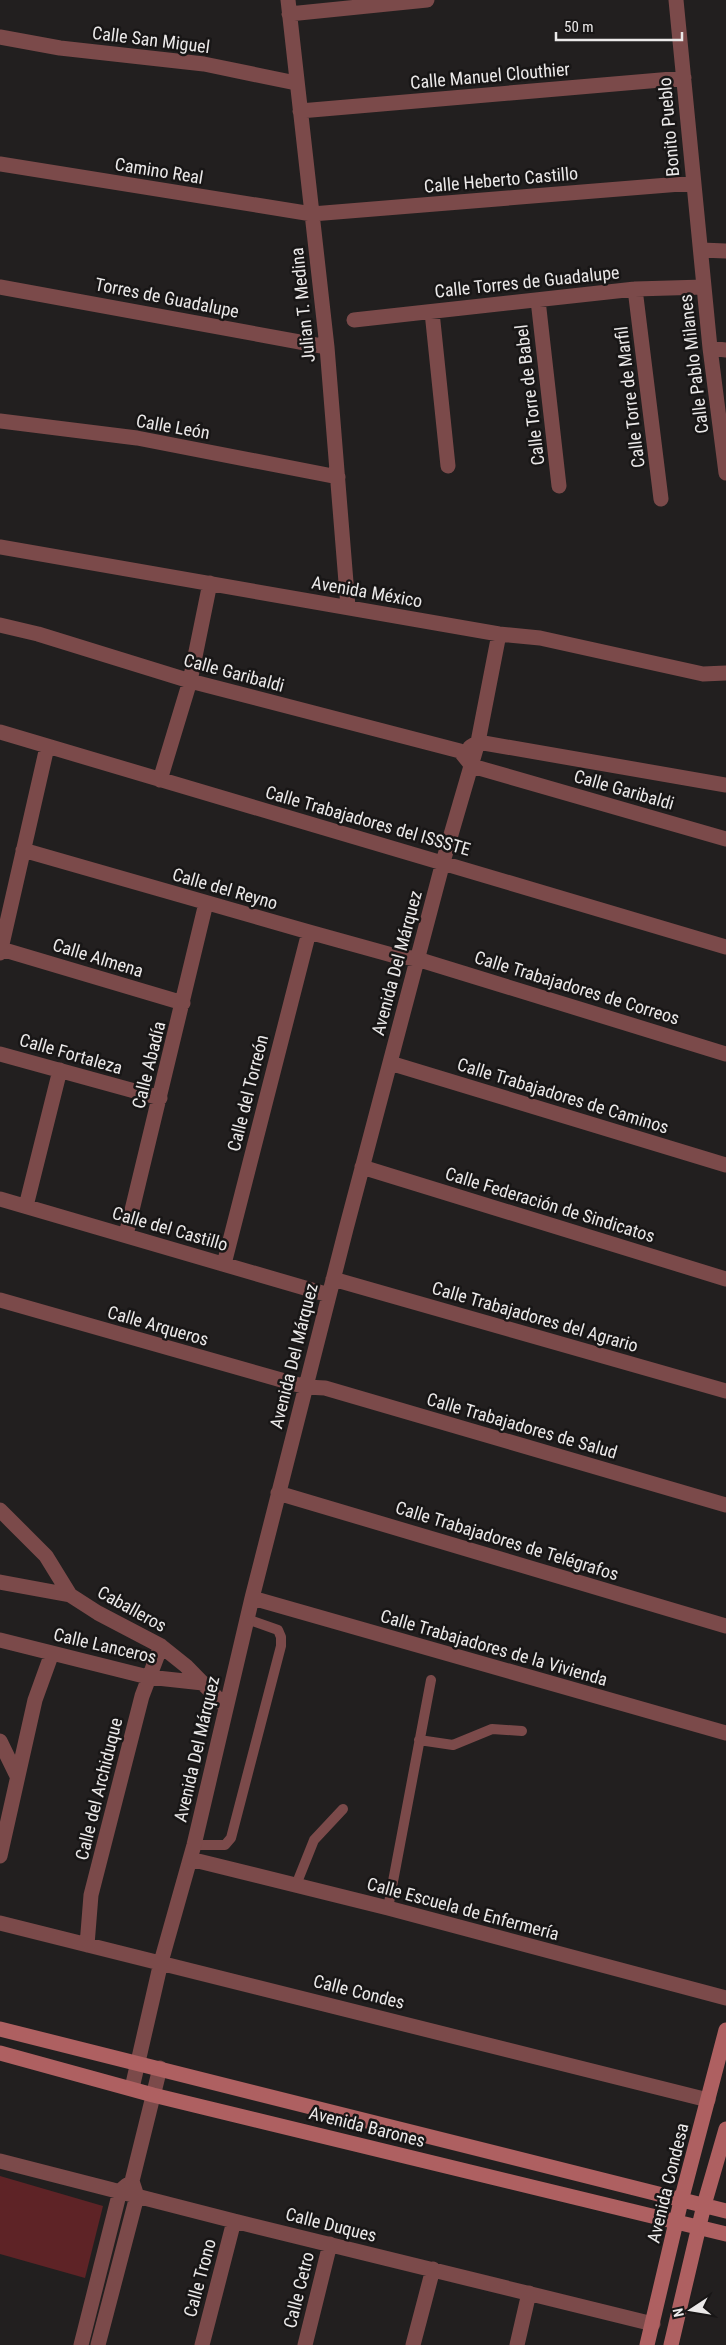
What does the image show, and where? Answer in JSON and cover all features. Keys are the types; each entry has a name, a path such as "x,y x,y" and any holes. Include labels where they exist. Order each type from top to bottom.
{"main road":[{"name":"Avenida Barones","path":"0,2029 138,2062 726,2211"},
{"name":"Avenida Condesa","path":"647,2345 681,2201 726,2030"},
{"name":"Avenida Barones","path":"0,2052 154,2094 726,2234"},
{"path":"398,2154 403,2129"},
{"path":"670,2345 704,2205 726,2129"}],"street":[{"path":"288,7 426,0"},
{"name":"Bonito Pueblo","path":"676,0 701,250"},
{"name":"Julian T. Medina","path":"288,7 327,347 348,607"},
{"name":"Calle San Miguel","path":"0,37 60,48 204,64 296,83"},
{"name":"Calle Manuel Clouthier","path":"300,111 684,78"},
{"name":"Camino Real","path":"0,164 312,214"},
{"name":"Calle Heberto Castillo","path":"312,214 693,183"},
{"path":"701,250 726,251"},
{"name":"Calle Pablo Milanes","path":"701,250 710,348 725,451 726,473"},
{"name":"Torres de Guadalupe","path":"0,287 327,347"},
{"name":"Calle Torres de Guadalupe","path":"354,320 635,289 704,287"},
{"name":"Calle Torre de Marfil","path":"635,289 661,500"},
{"name":"Calle Torre de Babel","path":"538,300 559,486"},
{"path":"432,312 448,466"},
{"path":"710,348 726,350"},
{"name":"Calle León","path":"0,421 137,438 338,477"},
{"name":"Avenida México","path":"0,547 499,634 540,638 703,674 726,673"},
{"path":"160,780 190,681 210,584"},
{"name":"Calle Garibaldi","path":"0,626 38,634 190,681 460,751"},
{"name":"Avenida Del Márquez","path":"132,2088 160,1962 192,1852 252,1598 333,1279 443,862 472,766 499,634"},
{"name":"Calle Trabajadores del ISSSTE","path":"0,732 726,947"},
{"path":"472,766 460,751 478,742"},
{"name":"Calle Garibaldi","path":"478,742 726,785"},
{"path":"1,951 47,747"},
{"name":"Calle Garibaldi","path":"472,766 726,839"},
{"name":"Calle del Reyno","path":"23,850 309,932 417,959"},
{"name":"Calle Abadía","path":"126,1235 184,1003 206,903"},
{"name":"Calle del Torreón","path":"224,1264 309,932"},
{"name":"Calle Almena","path":"1,951 184,1003"},
{"name":"Calle Trabajadores de Correos","path":"417,959 726,1054"},
{"name":"Calle Fortaleza","path":"0,1054 160,1098"},
{"name":"Calle Trabajadores de Caminos","path":"390,1063 726,1165"},
{"path":"26,1206 60,1070"},
{"name":"Calle Federación de Sindicatos","path":"362,1167 726,1279"},
{"name":"Calle del Castillo","path":"0,1199 329,1295"},
{"name":"Calle Trabajadores del Agrario","path":"333,1279 726,1391"},
{"name":"Calle Arqueros","path":"0,1300 306,1387"},
{"name":"Calle Trabajadores de Salud","path":"306,1387 325,1388 726,1505"},
{"name":"Calle Trabajadores de Telégrafos","path":"278,1493 726,1626"},
{"path":"0,1510 46,1556 70,1596"},
{"name":"Caballeros","path":"0,1582 70,1596 161,1646 186,1666 226,1707"},
{"name":"Calle Trabajadores de la Vivienda","path":"252,1598 726,1734"},
{"name":"Calle Lanceros","path":"0,1640 148,1677 203,1683"},
{"name":"Calle del Archiduque","path":"88,1945 91,1895 148,1677 161,1646"},
{"path":"0,1856 35,1700 52,1653"},
{"path":"0,1741 17,1776"},
{"name":"Calle Escuela de Enfermería","path":"192,1852 296,1885 726,1998"},
{"name":"Calle Condes","path":"0,1922 708,2100"},
{"path":"98,2345 137,2196 132,2181 160,2068"},
{"name":"Calle Duques","path":"0,2161 234,2221 653,2324"},
{"path":"80,2345 120,2191 132,2181"},
{"name":"Calle Trono","path":"202,2345 234,2221"},
{"name":"Calle Cetro","path":"305,2345 330,2244"},
{"path":"413,2345 433,2269"},
{"path":"517,2345 529,2293"}],"lane":[{"path":"192,1852 225,1845 231,1838 281,1646 278,1630 247,1619"},
{"path":"388,1908 431,1680"},
{"path":"419,1740 453,1745 492,1729 522,1731"},
{"path":"296,1885 314,1840 343,1809"}],"shaded area":[{"path":"0,2176 103,2206 85,2278 0,2254"}]}
